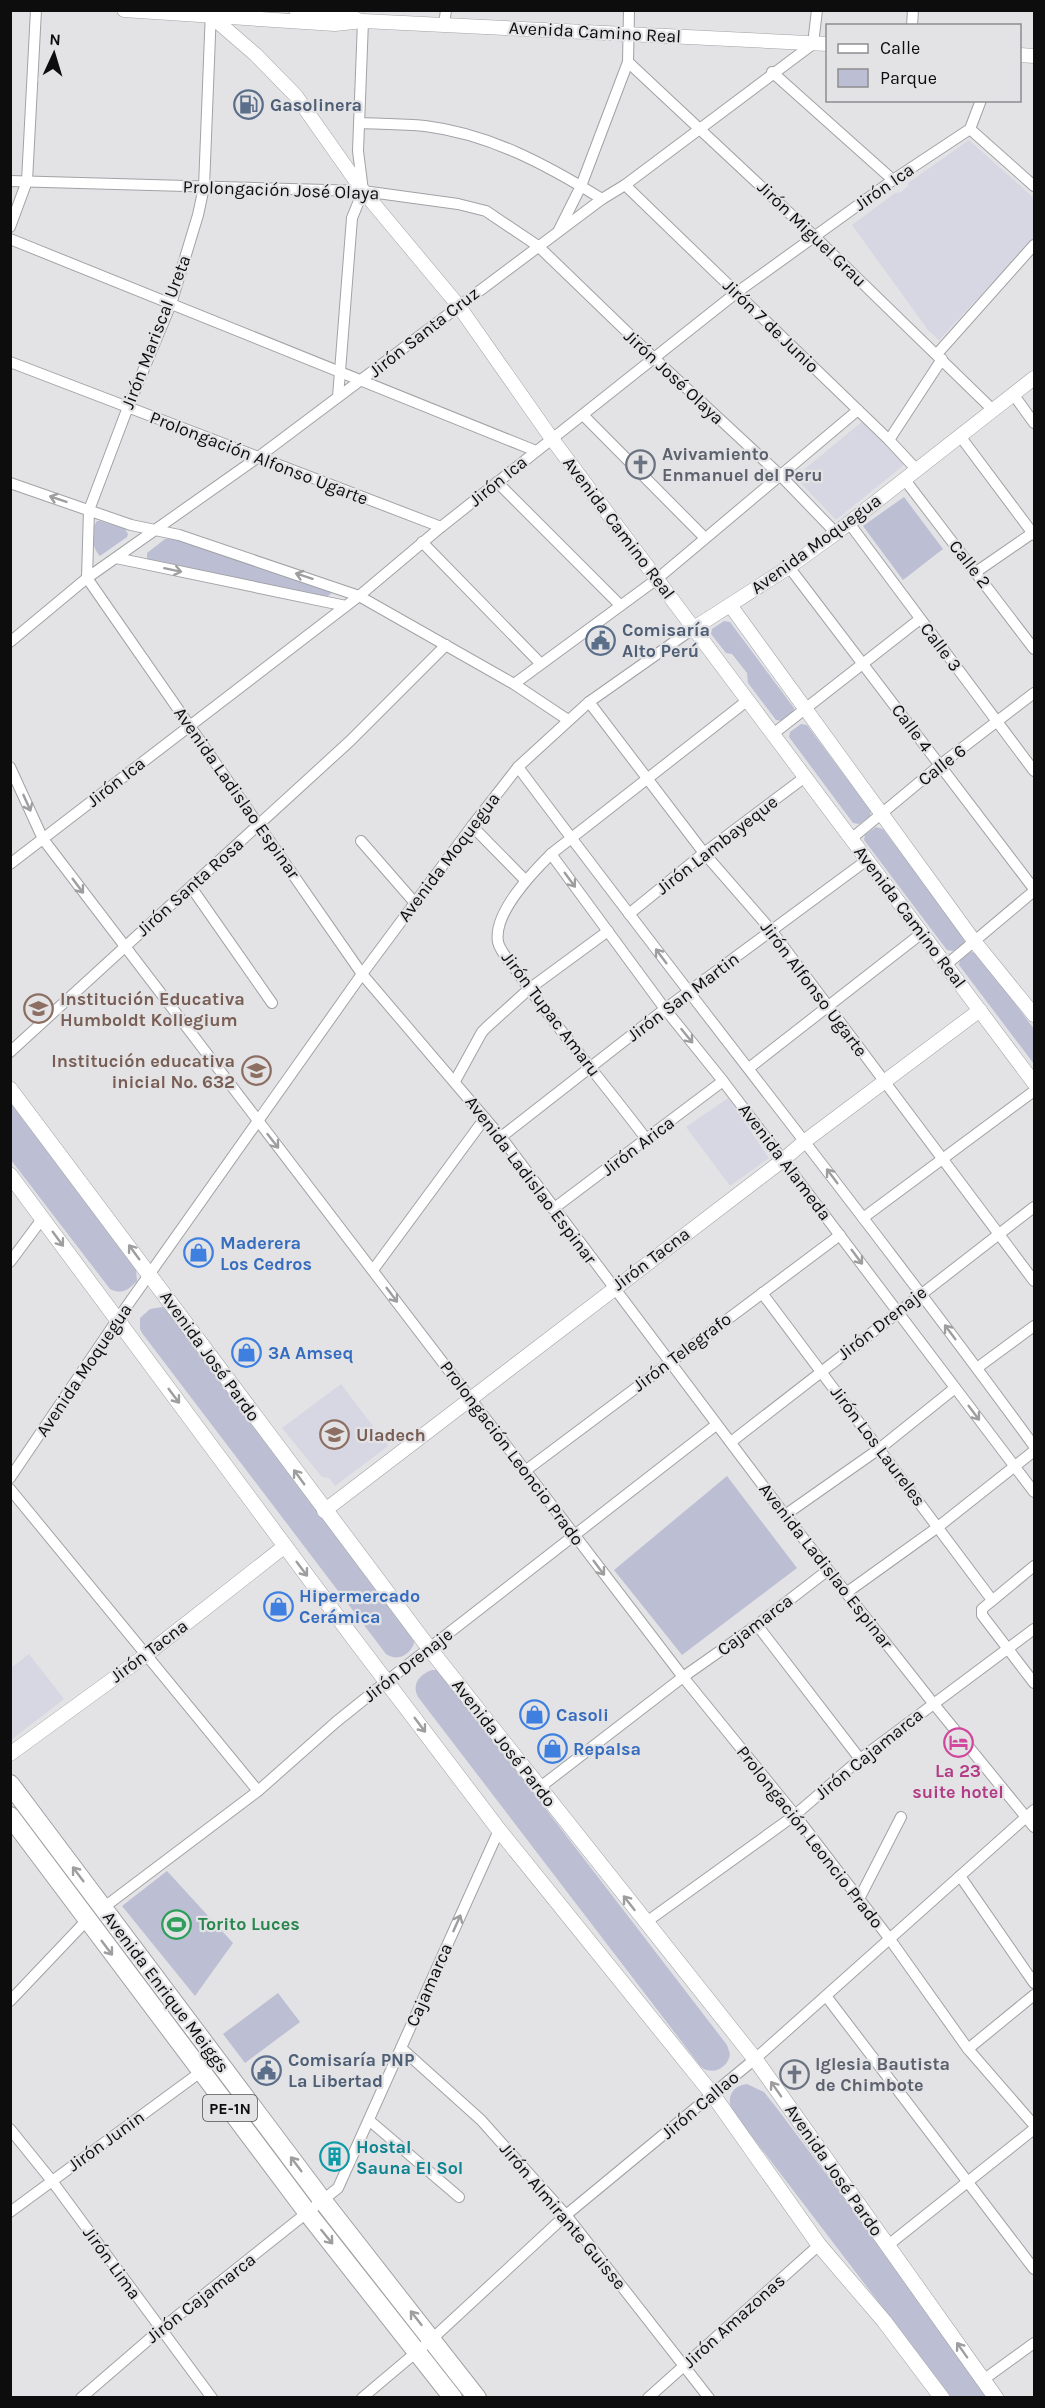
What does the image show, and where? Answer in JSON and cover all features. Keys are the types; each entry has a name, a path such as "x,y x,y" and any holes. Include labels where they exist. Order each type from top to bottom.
{"highway":[{"name":"Avenida Enrique Meiggs","path":"10,1784 323,2201 477,2397"},
{"name":"Avenida Enrique Meiggs","path":"10,1816 309,2213 453,2397"}],"main road":[{"name":"Avenida Camino Real","path":"124,10 211,13 335,24 445,18 628,33 826,44"},
{"name":"Avenida Camino Real","path":"296,10 335,12 363,21"},
{"name":"Avenida Camino Real","path":"211,13 296,96 363,190 458,305 552,439 1035,1083"},
{"name":"Avenida Moquegua","path":"694,628 789,567 836,533 1035,378"},
{"path":"730,605 974,941 1034,1013"},
{"name":"Jirón Tacna","path":"324,1510 469,1397 980,1010"},
{"name":"Avenida José Pardo","path":"10,1089 429,1648 755,2059 996,2397"},
{"path":"10,1175 499,1830 713,2095 819,2245 885,2321 942,2397"},
{"name":"Jirón Tacna","path":"10,1754 146,1655 285,1546"}],"street":[{"path":"10,227 27,181 36,10"},
{"path":"558,232 581,186 628,62 629,10"},
{"path":"813,44 816,10"},
{"name":"Jirón Mariscal Ureta","path":"87,578 89,510 171,304 198,215 204,187 211,13"},
{"path":"338,397 352,218 363,190 358,151 363,21"},
{"name":"Jirón Santa Cruz","path":"10,642 87,578 362,381 458,305 813,44"},
{"name":"Jirón Miguel Grau","path":"628,62 814,236 993,410"},
{"path":"772,72 893,180"},
{"path":"980,102 970,129 1035,186"},
{"path":"360,123 425,126 476,137 524,155 602,199"},
{"name":"Jirón Ica","path":"10,864 359,596 441,526 736,292 893,180 970,129"},
{"name":"Prolongación José Olaya","path":"10,181 363,190 458,204 486,211 538,246"},
{"name":"Jirón 7 de Junio","path":"625,184 889,440 916,469"},
{"path":"10,239 340,370 536,451"},
{"path":"889,440 940,357 1035,245"},
{"name":"Jirón José Olaya","path":"538,246 781,476 836,533"},
{"name":"Prolongación Alfonso Ugarte","path":"10,362 257,458 441,526"},
{"path":"1013,394 1035,423"},
{"path":"514,684 657,579 858,410"},
{"path":"582,415 705,538"},
{"path":"960,436 1034,533 976,573"},
{"name":"Calle 2","path":"904,480 1035,649"},
{"path":"496,482 620,604"},
{"path":"10,483 131,525 179,535 359,596 514,684 568,720"},
{"name":"Calle 3","path":"849,523 1035,771"},
{"path":"422,542 540,663"},
{"path":"116,558 346,606"},
{"name":"Calle 4","path":"789,567 1035,890"},
{"name":"Avenida Ladislao Espinar","path":"87,578 362,974 501,1137 785,1515 933,1703 1031,1813 1035,1827"},
{"path":"773,734 920,619"},
{"name":"Avenida Moquegua","path":"10,1478 117,1320 362,974 518,767 589,702 694,628"},
{"name":"Jirón Santa Rosa","path":"10,1052 350,741 446,645"},
{"name":"Calle 6","path":"851,838 940,765 1035,693"},
{"path":"551,854 748,700"},
{"name":"Jirón Alfonso Ugarte","path":"589,702 704,853 771,930 1035,1281"},
{"name":"Prolongación Leoncio Prado","path":"10,766 43,839 683,1677 795,1815 889,1938 968,2049 1035,2127"},
{"name":"Avenida Alameda","path":"518,767 688,992 921,1293 1035,1446"},
{"name":"Jirón Lambayeque","path":"629,914 704,853 805,777"},
{"path":"472,826 525,880"},
{"path":"362,841 415,903"},
{"name":"Avenida Alameda","path":"551,854 665,1009 723,1081 1035,1492"},
{"name":"Jirón Tupac Amaru","path":"551,854 525,880 506,910 499,928 498,944 529,989 647,1140"},
{"name":"Jirón San Martin","path":"501,1137 665,1009 867,860"},
{"path":"191,887 272,1003"},
{"path":"946,965 1035,890"},
{"path":"455,1081 482,1032 529,989 608,931"},
{"path":"749,1068 922,933"},
{"name":"Jirón Arica","path":"553,1209 723,1081"},
{"path":"863,1218 1035,1091"},
{"path":"373,1270 485,1118"},
{"name":"Jirón Drenaje","path":"731,1442 821,1370 1035,1207"},
{"path":"10,1262 42,1219"},
{"name":"Jirón Telegrafo","path":"525,1471 840,1235"},
{"name":"Jirón Los Laureles","path":"762,1293 992,1599"},
{"path":"977,1368 1035,1326"},
{"path":"785,1515 879,1449 955,1388"},
{"name":"Jirón Drenaje","path":"103,1908 258,1791 336,1722 387,1681 716,1425"},
{"path":"846,1593 938,1527 1035,1451"},
{"path":"10,1489 258,1791"},
{"path":"1035,1566 982,1609 982,1615 1035,1683"},
{"name":"Cajamarca","path":"539,1788 683,1677 757,1625 828,1570"},
{"path":"757,1625 860,1759"},
{"name":"Jirón Cajamarca","path":"645,1923 795,1815 860,1759 1035,1629"},
{"name":"Jirón Callao","path":"362,2397 432,2339 566,2215 755,2059 1031,1813"},
{"path":"859,1899 901,1817"},
{"name":"Cajamarca","path":"323,2201 338,2188 370,2121 499,1830"},
{"path":"960,1876 1035,1983"},
{"path":"10,2001 87,1920"},
{"path":"968,2049 1035,1995"},
{"path":"826,1996 1035,2269"},
{"name":"Jirón Almirante Guisse","path":"401,2048 481,2120 566,2215 709,2397"},
{"name":"Jirón Junin","path":"10,2212 202,2071"},
{"path":"370,2121 459,2197"},
{"path":"887,2246 1035,2127"},
{"name":"Jirón Lima","path":"10,2129 52,2181 212,2397"},
{"name":"Jirón Cajamarca","path":"81,2397 161,2329 323,2201"},
{"name":"Jirón Amazonas","path":"648,2397 819,2245"},
{"path":"983,2380 1035,2343"}],"shaded area":[{"path":"969,140 1034,198 1034,238 939,340 928,330 852,225 895,193 901,192 908,186 908,183"},
{"path":"863,421 905,464 836,520 795,477"},
{"path":"728,1098 769,1158 730,1186 686,1127"},
{"name":"Uladech","path":"341,1384 388,1446 335,1486 329,1478 322,1477 282,1428"},
{"path":"29,1654 64,1699 11,1740 11,1668"}],"green space":[{"path":"904,497 943,549 903,580 863,526"},
{"path":"97,521 125,529 128,534 100,556 95,549 93,539 93,529"},
{"path":"173,538 330,590 331,594 326,597 151,562 147,559 147,553 165,539"},
{"path":"724,621 730,622 794,708 793,713 782,721 776,720 748,683 747,673 732,654 726,653 711,634 712,629"},
{"path":"801,724 807,725 871,811 870,816 859,824 853,823 789,737 790,732"},
{"path":"876,827 883,829 965,938 964,943 953,951 947,950 864,840 865,835"},
{"path":"971,952 978,953 1034,1029 1034,1064 959,965 960,960"},
{"path":"11,1103 136,1269 137,1281 128,1289 118,1292 110,1289 11,1160"},
{"path":"162,1307 167,1309 415,1639 411,1649 405,1655 391,1657 386,1654 142,1333 140,1318 150,1309"},
{"path":"727,1476 797,1568 682,1655 614,1570"},
{"path":"432,1670 439,1670 727,2045 730,2054 723,2067 710,2071 701,2067 418,1697 416,1684 418,1680"},
{"name":"Torito Luces","path":"167,1871 233,1943 195,1996 122,1906"},
{"path":"278,1993 300,2022 245,2063 223,2034"},
{"path":"747,2084 764,2092 779,2111 993,2397 951,2397 731,2109 732,2092"}],"place":[{"name":"Gasolinera","path":"249,105"},
{"name":"Avivamiento Enmanuel del Peru","path":"641,464"},
{"name":"Comisaría Alto Perú","path":"601,640"},
{"name":"Institución Educativa Humboldt Kollegium","path":"39,1009"},
{"name":"Institución educativa inicial No. 632","path":"256,1071"},
{"name":"Maderera Los Cedros","path":"199,1253"},
{"name":"3A Amseq","path":"247,1353"},
{"name":"Uladech","path":"335,1435"},
{"name":"Hipermercado Cerámica","path":"278,1606"},
{"name":"Casoli","path":"535,1715"},
{"name":"La 23 suite hotel","path":"958,1742"},
{"name":"Repalsa","path":"552,1749"},
{"name":"Torito Luces","path":"177,1924"},
{"name":"Comisaría PNP La Libertad","path":"267,2070"},
{"name":"Iglesia Bautista de Chimbote","path":"794,2074"},
{"name":"Hostal Sauna El Sol","path":"335,2157"}]}
